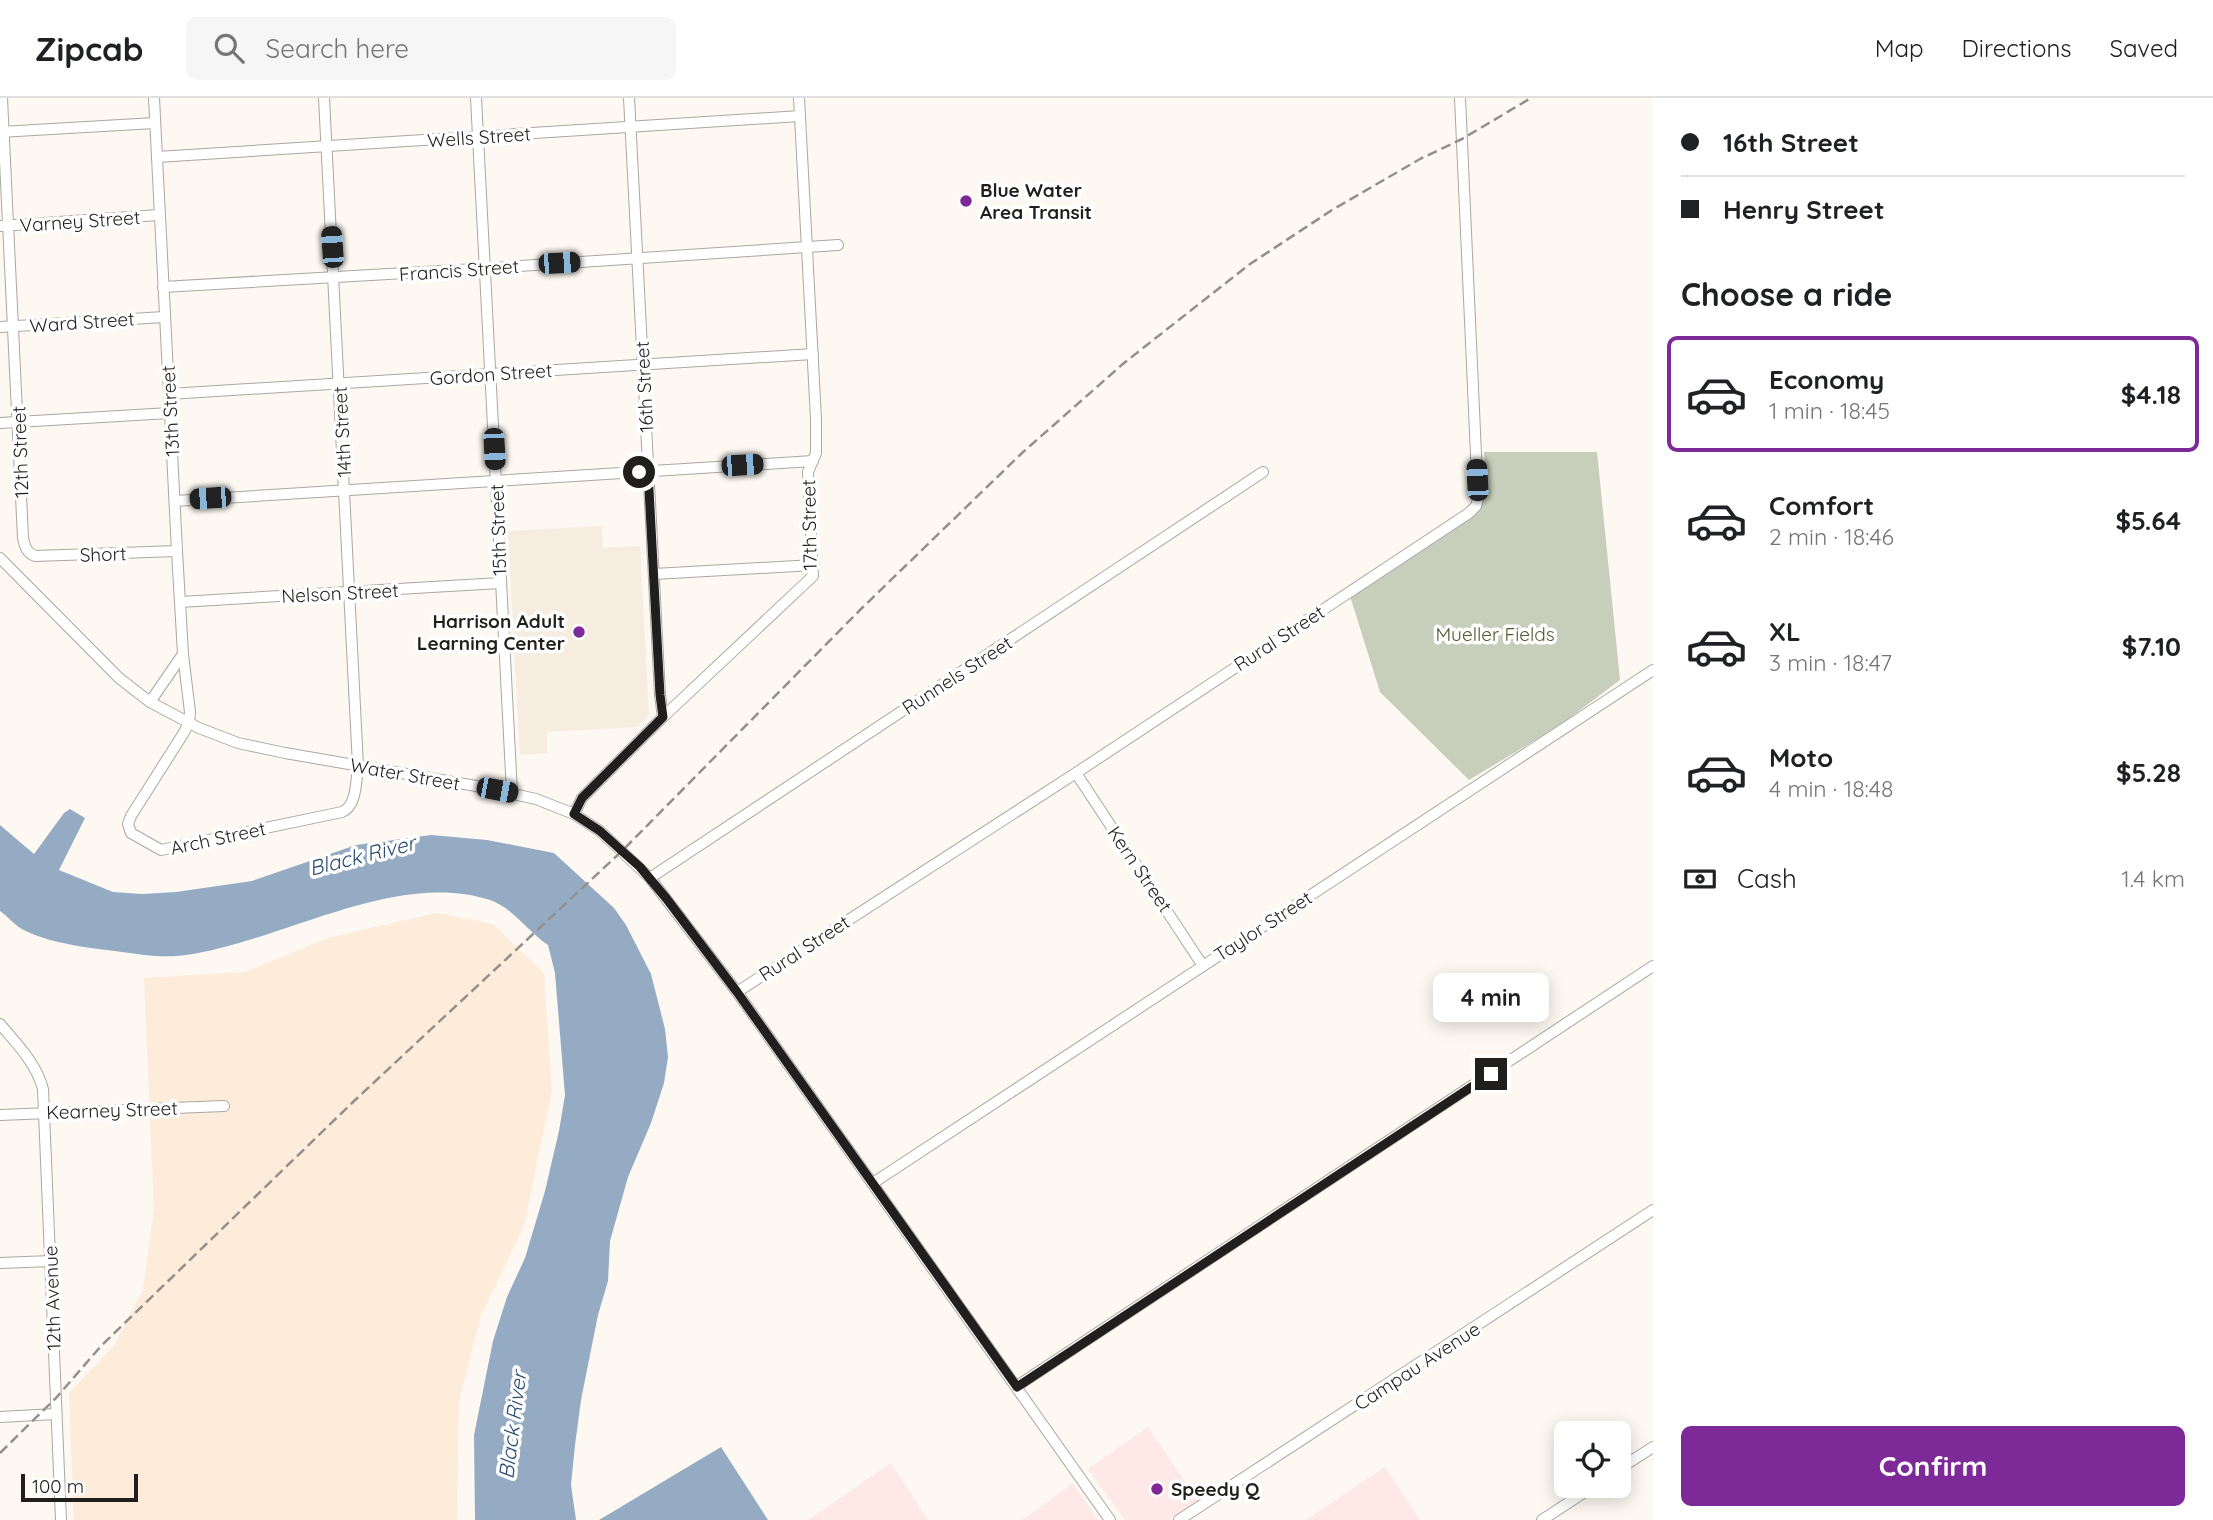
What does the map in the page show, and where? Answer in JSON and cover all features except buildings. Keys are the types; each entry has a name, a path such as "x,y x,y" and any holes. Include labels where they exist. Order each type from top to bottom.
{"street":[{"name":"12th Street","path":"2,98 4,226 14,327 23,538 29,554"},
{"name":"13th Street","path":"154,98 174,501 189,723"},
{"name":"14th Street","path":"324,98 358,766"},
{"name":"15th Street","path":"477,98 512,793"},
{"name":"16th Street","path":"629,98 663,717"},
{"name":"17th Street","path":"574,814 582,798 663,717 813,576 808,472 816,442 799,98"},
{"name":"Rural Street","path":"737,992 1076,773 1476,506 1478,499 1460,98"},
{"name":"Wells Street","path":"157,157 800,116"},
{"path":"2,132 155,123"},
{"name":"Varney Street","path":"4,226 159,215"},
{"name":"Francis Street","path":"163,287 838,245"},
{"name":"Ward Street","path":"0,327 164,317"},
{"name":"Gordon Street","path":"169,394 813,354"},
{"path":"0,423 170,413"},
{"path":"174,501 813,461"},
{"name":"Runnels Street","path":"650,878 1263,472"},
{"name":"Short","path":"29,554 35,556 177,551"},
{"name":"Water Street","path":"0,558 119,678 150,702 189,723 238,743 536,799 574,814 600,831 650,878 737,992 1110,1520"},
{"path":"654,574 814,565"},
{"name":"Nelson Street","path":"180,602 500,583"},
{"path":"150,702 183,654"},
{"name":"Taylor Street","path":"873,1183 1653,670"},
{"name":"Arch Street","path":"189,723 129,820 128,829 131,833 158,850 347,810 351,804 358,766"},
{"name":"Kern Street","path":"1076,773 1203,966"},
{"path":"1017,1387 1653,967"},
{"name":"12th Avenue","path":"0,1024 32,1062 40,1076 43,1089 61,1520"},
{"name":"Kearney Street","path":"0,1115 224,1106"},
{"name":"Campau Avenue","path":"1179,1520 1653,1210"},
{"path":"0,1263 51,1261"},
{"path":"0,1417 56,1414"},
{"path":"1631,1461 1653,1447"},
{"path":"1542,1520 1576,1498"}],"shaded area":[{"name":"Harrison Adult Learning Center","path":"602,526 603,548 640,546 649,715 637,727 547,732 547,753 520,755 508,531"},
{"path":"437,913 493,924 544,974 552,1091 524,1226 481,1315 459,1402 457,1520 74,1520 69,1393 113,1347 143,1290 154,1209 144,978 245,972 328,938"},
{"path":"1148,1427 1198,1501 1169,1520 1125,1520 1088,1469"},
{"path":"891,1463 928,1520 808,1520"},
{"path":"1385,1467 1420,1520 1306,1520"},
{"path":"1073,1483 1098,1520 1022,1520"}],"green space":[{"name":"Mueller Fields","path":"1484,452 1597,452 1620,680 1559,726 1469,780 1380,692 1350,596 1481,507 1486,493"}],"water":[{"name":"Black River","path":"70,809 85,818 59,870 113,892 176,892 252,881 356,845 431,835 487,840 554,853 614,908 626,925 651,974 665,1029 668,1057 664,1083 651,1123 628,1177 610,1241 608,1281 598,1315 575,1445 571,1485 576,1520 475,1520 474,1435 493,1341 507,1297 525,1258 545,1191 565,1095 555,973 548,945 498,904 454,893 416,894 377,900 222,948 186,955 146,955 50,940 20,928 0,911 0,825 34,854 64,813"},
{"path":"721,1447 768,1520 599,1520"}],"railway":[{"path":"0,1453 56,1398 101,1346 353,1102 622,851 861,609 1022,453 1124,363 1250,264 1332,210 1531,98"}],"place":[{"name":"Blue Water Area Transit","path":"966,201"},
{"name":"Harrison Adult Learning Center","path":"579,632"},
{"name":"Speedy Q","path":"1157,1489"}],"route":[{"path":"639,472 648,471 663,717 582,798 574,814 600,831 640,867 666,898 737,992 1017,1387 1491,1074"}]}
